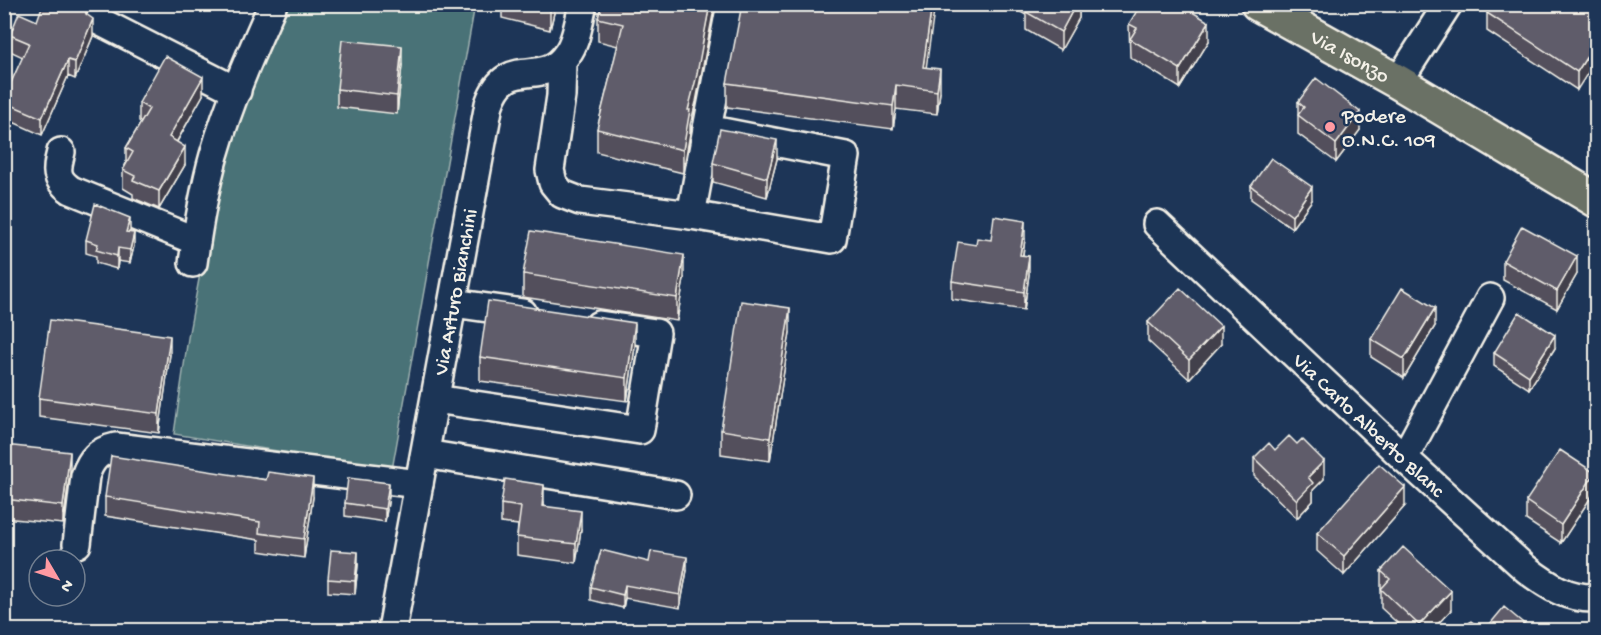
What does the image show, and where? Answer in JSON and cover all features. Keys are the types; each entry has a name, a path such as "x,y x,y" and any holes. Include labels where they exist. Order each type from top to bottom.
{"main road":[{"name":"Via Isonzo","path":"1258,4 1398,82 1596,200"}],"street":[{"path":"61,152 57,172 64,185 195,252 214,156 237,91 273,4"},
{"path":"583,4 572,47 562,61 561,96 550,170 557,189 580,201 691,215 832,239 846,156 707,129"},
{"path":"691,215 731,4"},
{"path":"1398,82 1448,4"},
{"path":"99,21 237,91"},
{"name":"Via Arturo Bianchini","path":"392,630 492,97 500,83 512,75 548,71 562,61"},
{"name":"Via Carlo Alberto Blanc","path":"1157,224 1404,458 1526,569 1553,589 1587,599 1596,598"},
{"path":"1404,458 1490,298"},
{"path":"435,399 640,430 656,333 453,303"},
{"path":"77,544 85,476 88,468 100,452 116,447 419,484"},
{"path":"425,454 676,495"}],"green space":[{"path":"279,5 475,5 392,470 174,434 188,338 219,172"}],"building":[{"path":"43,4 71,4 85,10 86,14 93,19 75,62 68,60 42,118 4,102 4,98 29,43 10,35 19,13 37,21"},
{"path":"602,4 710,4 688,110 690,110 683,150 597,129 623,24 598,18"},
{"path":"742,4 932,4 923,67 940,69 937,91 896,85 893,106 727,83"},
{"path":"1030,4 1076,4 1061,32 1026,12"},
{"path":"1141,4 1179,4 1209,22 1180,69 1130,39 1137,28 1129,24"},
{"path":"1493,4 1596,4 1596,42 1577,72 1487,13"},
{"path":"342,40 402,46 397,96 337,89"},
{"path":"165,56 203,77 169,137 185,147 159,191 133,180 135,176 123,170 133,152 126,148 149,109 139,103"},
{"path":"1316,78 1360,112 1336,144 1298,115 1304,107 1298,102"},
{"path":"720,129 777,140 767,178 713,163"},
{"path":"1271,158 1312,187 1292,216 1251,186"},
{"path":"95,204 130,218 126,232 134,233 130,250 118,248 117,256 96,250 98,244 86,240"},
{"path":"994,216 1025,221 1020,255 1029,256 1024,292 952,281 958,242 976,245 977,238 991,240"},
{"path":"1522,226 1577,256 1557,291 1503,261"},
{"path":"531,231 684,255 677,298 523,274"},
{"path":"1180,288 1221,326 1189,360 1148,322"},
{"path":"1402,288 1435,308 1404,359 1371,339"},
{"path":"488,301 635,323 627,378 480,357"},
{"path":"741,301 790,308 770,438 721,430"},
{"path":"1519,312 1555,335 1529,376 1494,353"},
{"path":"50,320 170,336 159,414 39,398"},
{"path":"1289,436 1297,444 1302,439 1324,461 1308,477 1313,483 1297,500 1254,458 1269,443 1275,450"},
{"path":"4,445 70,452 63,506 4,499"},
{"path":"1560,450 1595,473 1561,525 1526,501"},
{"path":"111,456 266,480 268,472 313,478 304,539 259,533 260,522 105,497"},
{"path":"1379,464 1405,487 1344,556 1317,533"},
{"path":"348,478 389,483 385,509 345,503"},
{"path":"505,479 544,485 542,506 581,511 576,544 517,537 521,507 501,504"},
{"path":"1403,547 1451,591 1419,625 1381,589 1390,579 1381,571"},
{"path":"331,550 358,552 355,581 328,579"},
{"path":"601,550 649,562 651,551 687,557 680,595 625,585 623,595 591,587"},
{"path":"1504,607 1528,627 1525,630 1485,630"},
{"path":"1471,621 1483,630 1463,630"}],"place":[{"name":"Podere O.N.C. 109","path":"1330,127"}]}
